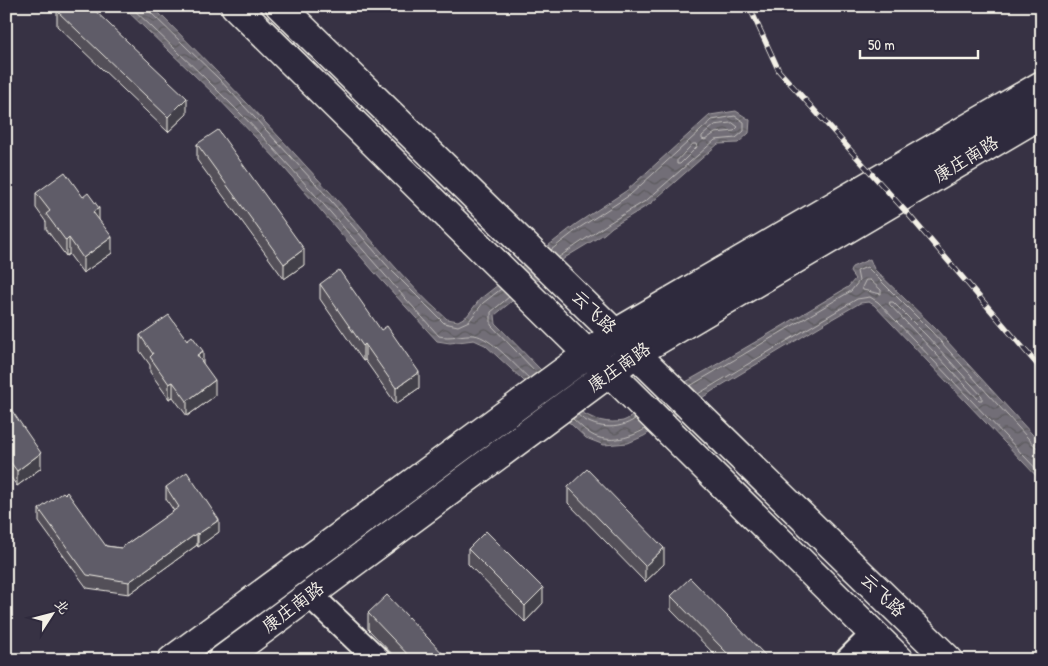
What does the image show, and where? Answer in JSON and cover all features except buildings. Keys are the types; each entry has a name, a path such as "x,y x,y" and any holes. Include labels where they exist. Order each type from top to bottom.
{"main road":[{"name":"云飞路","path":"235,6 900,660"},
{"name":"云飞路","path":"280,6 949,660"},
{"name":"康庄南路","path":"172,660 616,333 1042,85"},
{"name":"康庄南路","path":"222,660 636,353 1042,114"}],"street":[{"path":"310,595 378,660"},
{"path":"848,660 874,634"}],"water":[{"path":"122,6 152,6 285,143 415,289 447,319 458,321 467,316 480,299 576,224 626,191 710,115 736,111 750,120 749,133 738,143 718,144 650,204 566,257 495,315 496,324 583,413 602,421 623,421 661,396 848,287 855,279 850,272 852,267 870,259 874,269 936,329 1042,445 1042,482 874,305 869,302 860,303 832,319 717,388 644,436 628,443 604,445 586,438 485,345 474,340 450,343 437,341 279,162 215,95"}],"railway":[{"path":"749,6 779,71 908,214 1042,370"}]}
